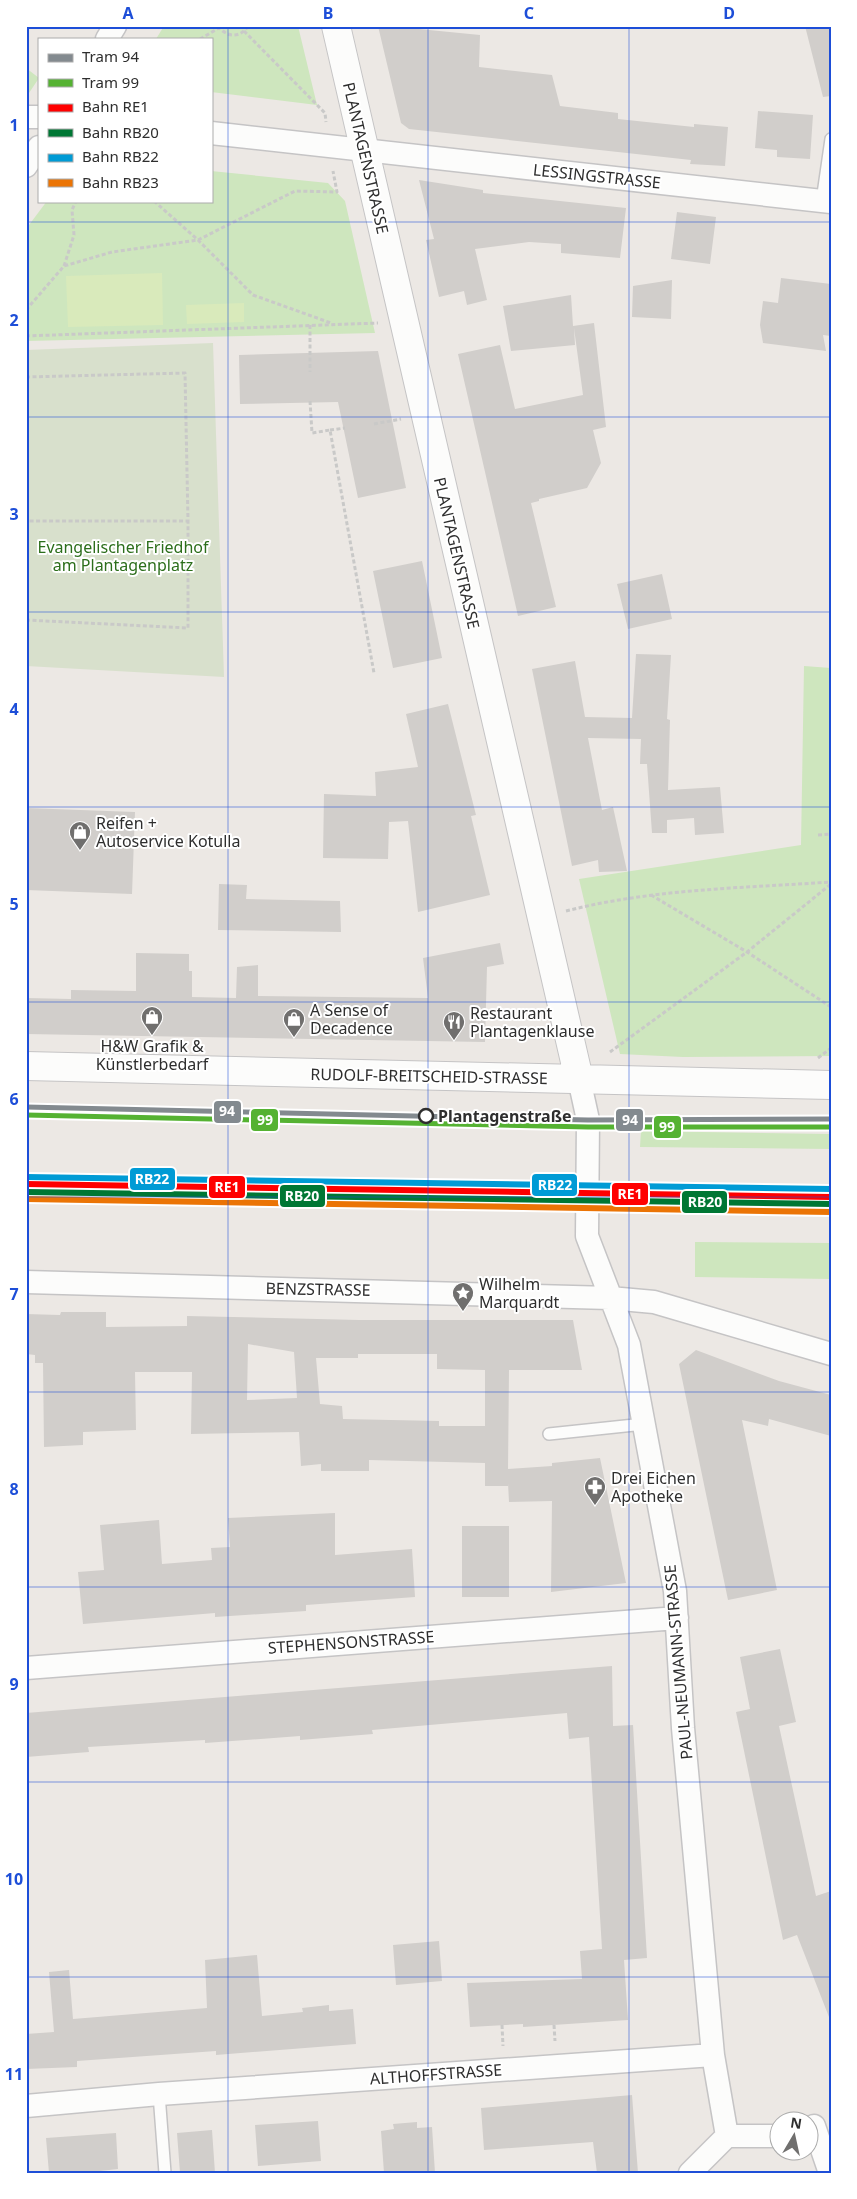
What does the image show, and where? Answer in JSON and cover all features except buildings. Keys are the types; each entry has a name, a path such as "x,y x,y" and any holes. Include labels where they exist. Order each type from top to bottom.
{"street":[{"path":"108,38 115,26"},
{"name":"PLANTAGENSTRASSE","path":"336,26 579,1079"},
{"name":"LESSINGSTRASSE","path":"212,133 826,202"},
{"path":"26,166 38,149"},
{"name":"RUDOLF-BREITSCHEID-STRASSE","path":"26,1066 831,1085"},
{"name":"PAUL-NEUMANN-STRASSE","path":"579,1079 588,1120 587,1236 629,1345 675,1591 684,1728 714,2055 727,2136"},
{"name":"BENZSTRASSE","path":"26,1282 577,1295 654,1302 831,1354"},
{"name":"STEPHENSONSTRASSE","path":"26,1668 676,1618"},
{"name":"ALTHOFFSTRASSE","path":"26,2106 159,2094 714,2055"},
{"path":"820,2133 830,2173"},
{"path":"690,2173 727,2136 770,2136"}],"lane":[{"path":"826,202 831,139"},
{"path":"549,1434 644,1424"},
{"path":"159,2094 165,2173"}],"path":[{"path":"202,38 219,27 226,34 236,36 248,26"},
{"path":"64,266 112,252 198,240 295,191 337,192 325,113 244,31"},
{"path":"26,310 64,266 74,235 72,210 76,202"},
{"path":"155,202 198,240 253,295 333,324"},
{"path":"26,336 404,322"},
{"path":"310,325 310,372"},
{"path":"26,377 185,374 188,628 26,620"},
{"path":"310,401 312,433 346,428"},
{"path":"330,430 374,673"},
{"path":"26,521 188,521"},
{"path":"818,835 831,834"},
{"path":"542,917 607,900 650,894 831,883"},
{"path":"614,1080 608,1053 747,952 831,883"},
{"path":"650,894 747,952 831,1007"}],"green space":[{"path":"164,26 298,26 317,105 212,92 212,38 157,38"},
{"path":"26,68 38,77 38,80 29,93 26,93"},
{"path":"212,171 328,183 345,201 375,333 26,341 26,229 46,202 212,202"},
{"path":"162,273 163,325 68,327 66,276"},
{"path":"244,303 244,322 187,324 186,305"},
{"name":"Evangelischer Friedhof am Plantagenplatz","path":"213,343 224,677 26,666 26,350"},
{"path":"804,666 831,668 831,1056 683,1057 620,1054 579,879 801,845"},
{"path":"641,1131 831,1134 831,1149 640,1147"},
{"path":"695,1242 831,1243 831,1279 695,1277"}],"tram line":[{"name":"94","path":"26,1107 588,1120 831,1119"},
{"name":"99","path":"26,1115 588,1127 831,1127"}],"rail line":[{"name":"RB22","path":"26,1177 831,1189"},
{"name":"RE1","path":"26,1184 831,1197"},
{"name":"RB20","path":"26,1192 831,1204"},
{"name":"RB23","path":"26,1199 831,1212"}],"place":[{"name":"Reifen + Autoservice Kotulla","path":"80,851"},
{"name":"H&W Grafik & Künstlerbedarf","path":"152,1036"},
{"name":"A Sense of Decadence","path":"294,1038"},
{"name":"Restaurant Plantagenklause","path":"454,1041"},
{"name":"Plantagenstraße","path":"426,1116"},
{"name":"Wilhelm Marquardt","path":"463,1312"},
{"name":"Drei Eichen Apotheke","path":"595,1506"}]}
